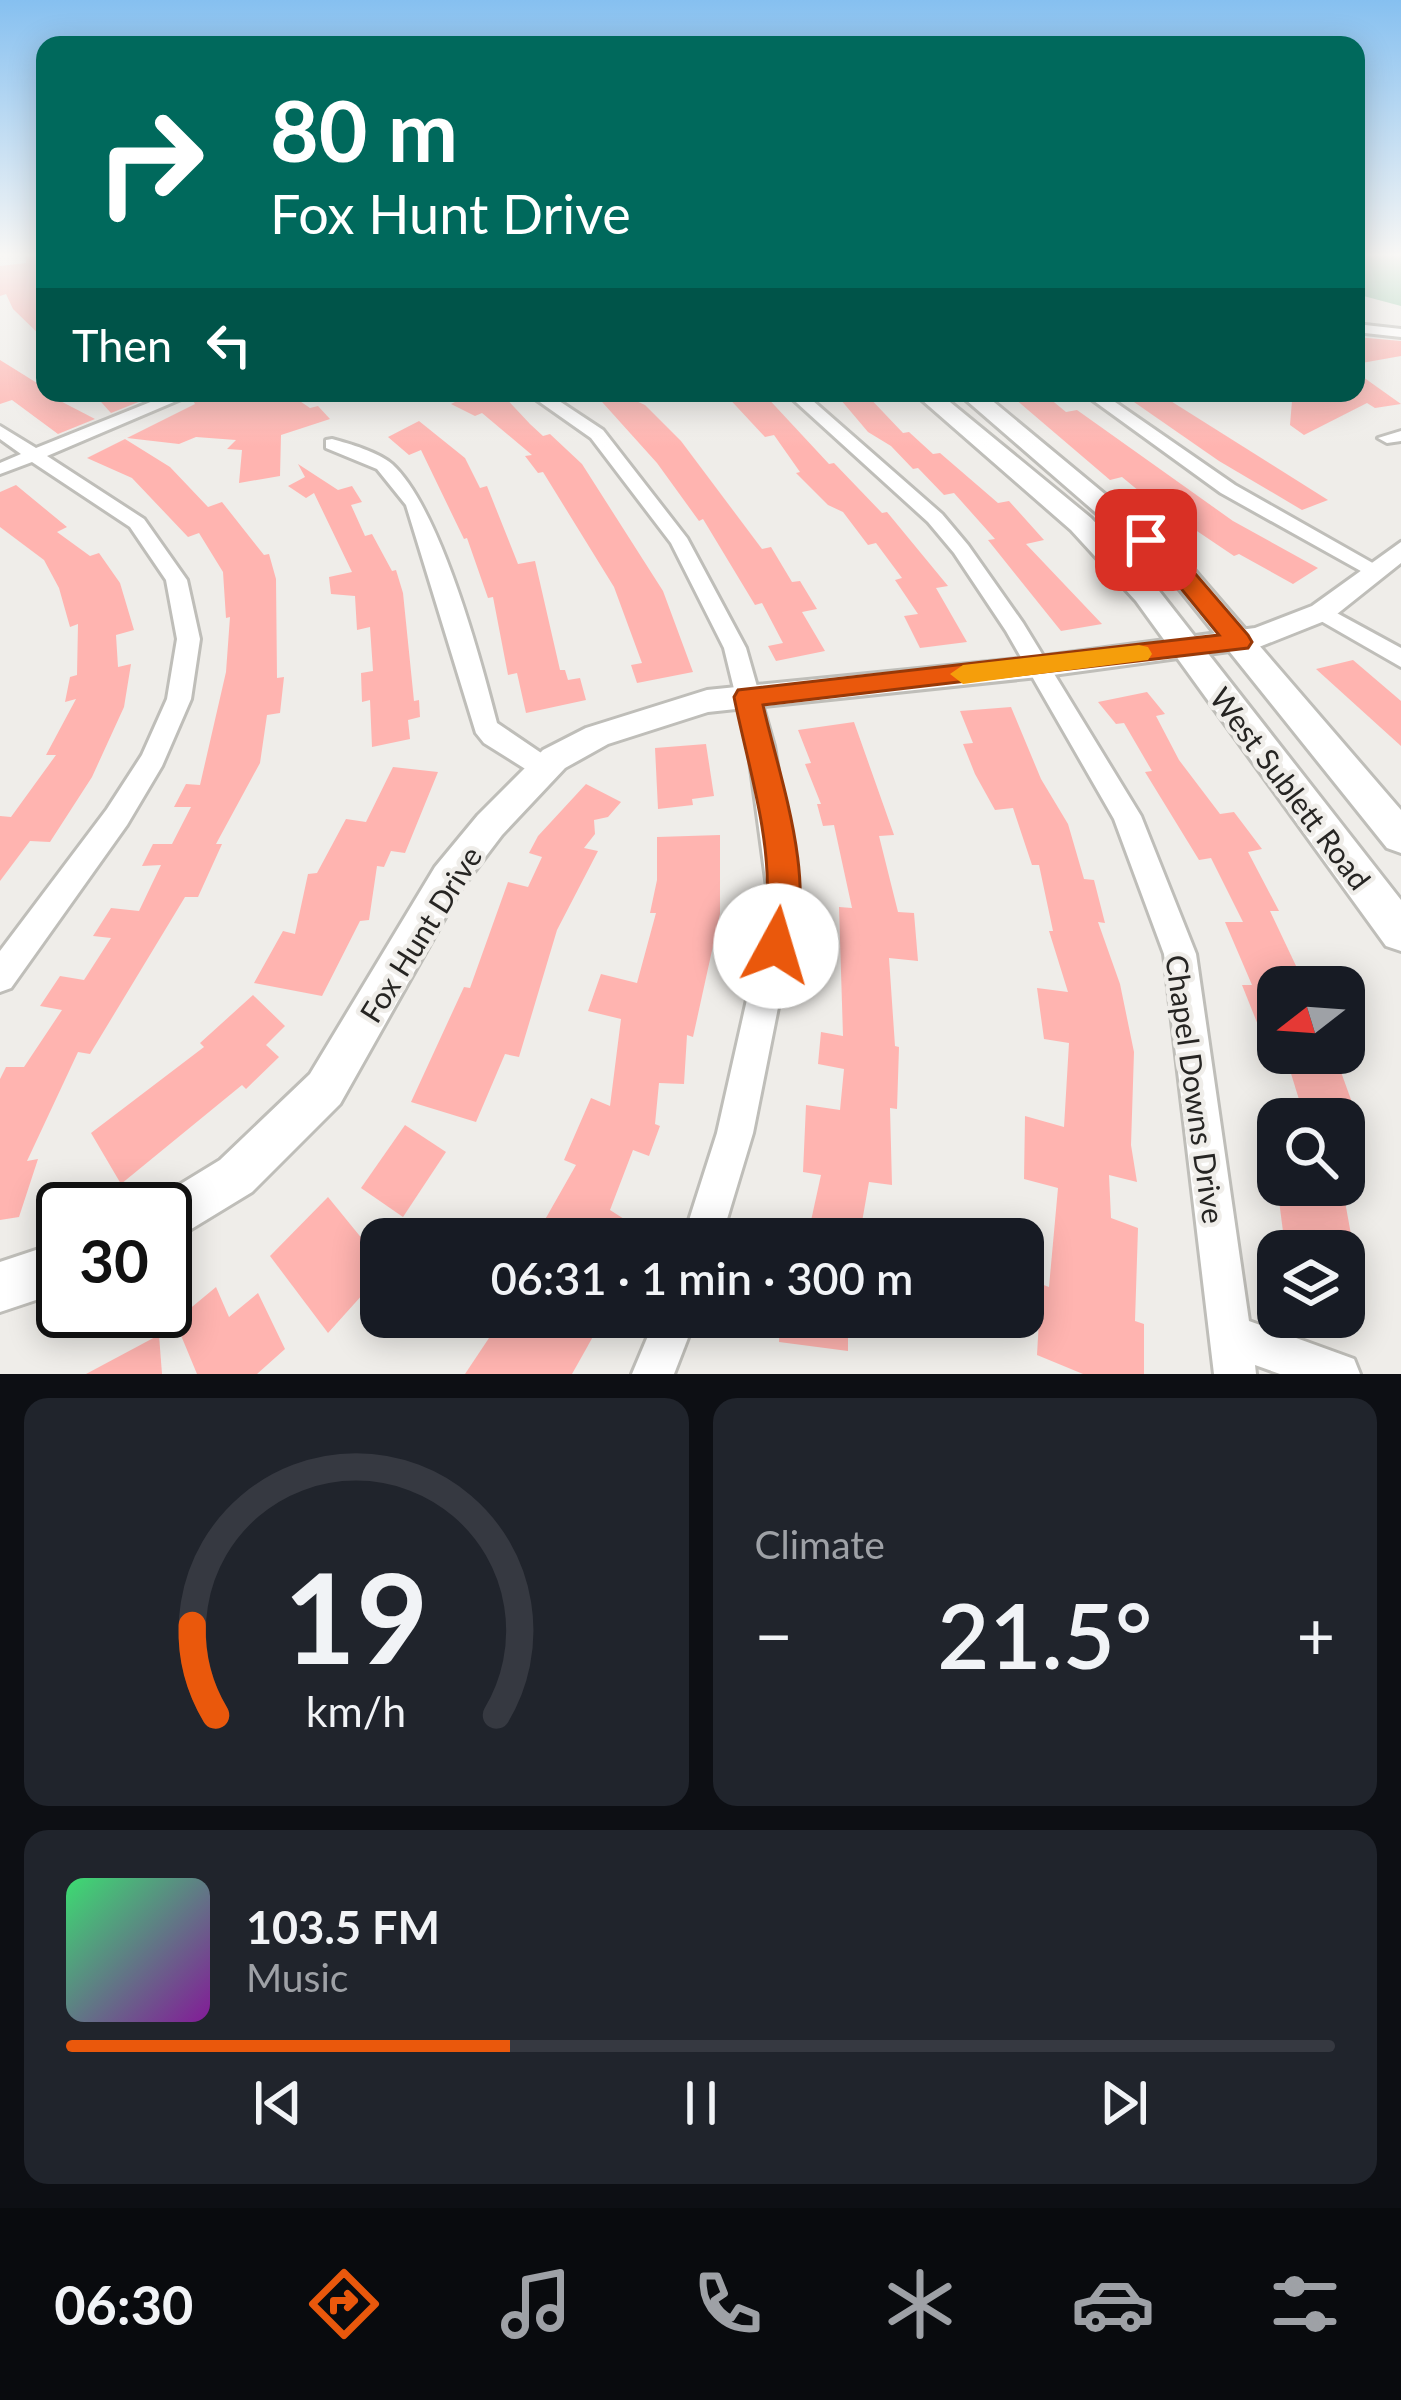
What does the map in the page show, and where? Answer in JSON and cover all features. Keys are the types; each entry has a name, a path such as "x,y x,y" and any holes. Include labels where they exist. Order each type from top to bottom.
{"main road":[{"name":"West Sublett Road","path":"936,402 1081,524 1146,594 1401,932"},
{"name":"West Sublett Road","path":"980,402 1178,569 1401,837"}],"street":[{"path":"1365,329 1401,333"},
{"path":"0,469 165,402"},
{"path":"552,402 597,434 680,542 735,648 765,766 784,902 735,1133 709,1218"},
{"name":"Chapel Downs Drive","path":"804,402 935,518 961,549 1127,816 1180,953 1233,1355 1339,1374"},
{"path":"1103,402 1228,489 1375,570"},
{"path":"0,431 136,522 178,580 188,617 190,662 182,694 156,752 123,807 0,977"},
{"path":"332,444 383,465 407,491 424,522 485,726 544,768"},
{"name":"Fox Hunt Drive","path":"192,1204 236,1176 316,1100 448,878 544,768 597,736 659,713 748,697 1239,642 1297,625 1322,612 1401,550"},
{"path":"1322,612 1401,659"},
{"path":"0,1287 36,1274"},
{"path":"653,1374 668,1338"}],"building":[{"path":"1365,338 1401,341 1401,356 1365,362"},
{"path":"0,360 36,382 36,402 62,402 95,419 58,434 12,400 0,404"},
{"path":"1365,378 1401,404 1375,408 1367,403 1304,435 1290,425 1292,402 1365,402"},
{"path":"101,402 138,402 111,413"},
{"path":"301,402 310,408 318,406 330,419 281,435 280,476 239,483 242,450 227,449 236,440 196,437 179,444 127,438 195,404"},
{"path":"509,402 543,436 550,434 582,464 663,591 693,672 637,683 631,665 642,663 614,587 543,472 538,473 525,456 532,455 482,413 475,416 451,404"},
{"path":"602,402 645,405 681,441 762,549 771,547 792,582 800,581 817,609 802,612 825,651 776,661 768,646 783,643 762,603 755,605 703,519 699,521 657,463"},
{"path":"732,402 771,402 829,464 834,463 882,513 887,512 948,586 936,588 967,642 920,648 904,616 918,614 895,580 902,578 876,543 868,545 843,512 828,505 796,473 800,472 774,435 765,437"},
{"path":"843,402 874,402 903,433 909,432 933,454 940,453 998,503 1009,501 1044,540 1026,544 1102,624 1061,631 988,540 995,539 954,493 944,495 918,468 913,469 891,446 868,432"},
{"path":"1019,402 1054,402 1066,412 1077,410 1233,521 1318,568 1293,584 1239,554 1234,556 1191,527 1185,529 1122,477 1110,480"},
{"path":"1134,402 1172,402 1328,500 1302,510 1219,461"},
{"path":"419,421 465,458 480,488 487,486 518,564 535,561 560,670 565,670 568,680 580,678 586,700 526,713 517,673 508,675 493,597 488,598 467,538 421,450 409,455 388,437"},
{"path":"125,439 170,467 208,507 222,502 264,555 269,554 276,579 277,678 284,677 280,713 267,715 260,763 216,844 222,844 198,897 185,897 90,1054 78,1052 27,1161 38,1159 19,1217 0,1220 0,1079 6,1067 24,1067 62,1010 40,1006 60,976 84,980 111,938 93,936 111,908 139,911 161,865 142,866 153,844 172,844 191,807 174,807 186,784 200,785 226,672 230,617 226,618 223,572 199,533 188,537 132,478 87,458"},
{"path":"298,464 338,490 352,486 362,502 351,505 365,536 372,534 392,571 396,570 403,593 414,701 419,700 420,717 408,720 410,739 372,747 370,700 362,702 361,673 373,671 370,627 357,630 355,596 331,594 329,577 352,572 314,493 306,498 288,486 305,477"},
{"path":"16,485 67,527 57,532 90,556 99,553 120,583 134,630 116,635 118,667 131,664 124,707 92,777 50,842 30,841 0,881 0,816 11,817 56,755 46,755 76,699 65,702 70,677 77,675 78,624 70,627 59,588 44,560 0,527 0,492"},
{"path":"1353,660 1401,701 1401,746 1316,669"},
{"path":"1147,692 1165,714 1156,716 1179,760 1220,814 1234,812 1262,849 1248,852 1279,911 1270,911 1296,966 1257,966 1257,1022 1242,985 1252,985 1225,922 1243,922 1211,858 1199,860 1145,772 1152,771 1124,723 1116,724 1098,702"},
{"path":"1011,707 1041,779 1068,824 1084,879 1094,880 1105,923 1098,922 1120,984 1134,1052 1131,1145 1137,1182 1109,1175 1111,1218 1138,1228 1135,1321 1144,1324 1144,1374 1083,1374 1037,1355 1038,1338 1044,1338 1044,1285 1049,1287 1058,1188 1024,1179 1025,1116 1064,1127 1069,1043 1044,1039 1037,988 1068,992 1049,931 1053,931 1039,865 1032,865 1013,808 995,810 975,774 963,744 973,743 960,711"},
{"path":"854,722 894,835 879,836 898,912 914,913 918,961 889,958 895,1046 899,1047 897,1109 890,1108 892,1185 869,1182 863,1218 812,1218 821,1175 803,1172 806,1105 840,1110 844,1069 818,1064 821,1032 843,1036 839,907 852,908 834,825 823,826 817,804 821,804 805,764 811,763 798,730"},
{"path":"706,744 714,796 692,799 693,805 658,809 655,748"},
{"path":"393,767 438,772 405,853 391,851 384,867 377,866 369,920 360,921 322,996 254,983 283,931 295,934 308,874 317,873 346,819 366,822"},
{"path":"586,784 621,802 608,817 594,820 595,834 584,848 598,851 557,930 519,1057 505,1054 476,1122 411,1102 464,987 470,988 508,882 528,887 542,857 529,853 538,836"},
{"path":"720,835 720,914 693,1037 687,1035 684,1084 659,1083 655,1124 660,1126 649,1156 633,1150 610,1210 622,1218 546,1218 576,1165 564,1160 591,1098 610,1106 621,1019 588,1011 601,974 637,983 656,913 650,913 657,880 657,837"},
{"path":"253,995 285,1026 266,1045 279,1057 246,1089 242,1085 120,1182 91,1133 204,1047 200,1043"},
{"path":"1291,1074 1342,1074 1350,1098 1299,1098"},
{"path":"405,1125 446,1152 403,1217 361,1188"},
{"path":"328,1197 360,1236 360,1297 328,1333 270,1256"},
{"path":"1280,1206 1346,1206 1350,1230 1283,1230"},
{"path":"216,1287 229,1317 258,1293 285,1349 257,1374 197,1374 182,1338 192,1338 192,1307"},
{"path":"153,1338 159,1338 162,1374 86,1374"},
{"path":"489,1338 592,1338 572,1374 465,1374"},
{"path":"779,1338 848,1338 848,1351 779,1342"}],"slow traffic":[{"path":"963,674 1139,654"}],"route":[{"path":"776,946 784,902 778,844 748,697 1239,642 1178,569 1146,540"}]}
